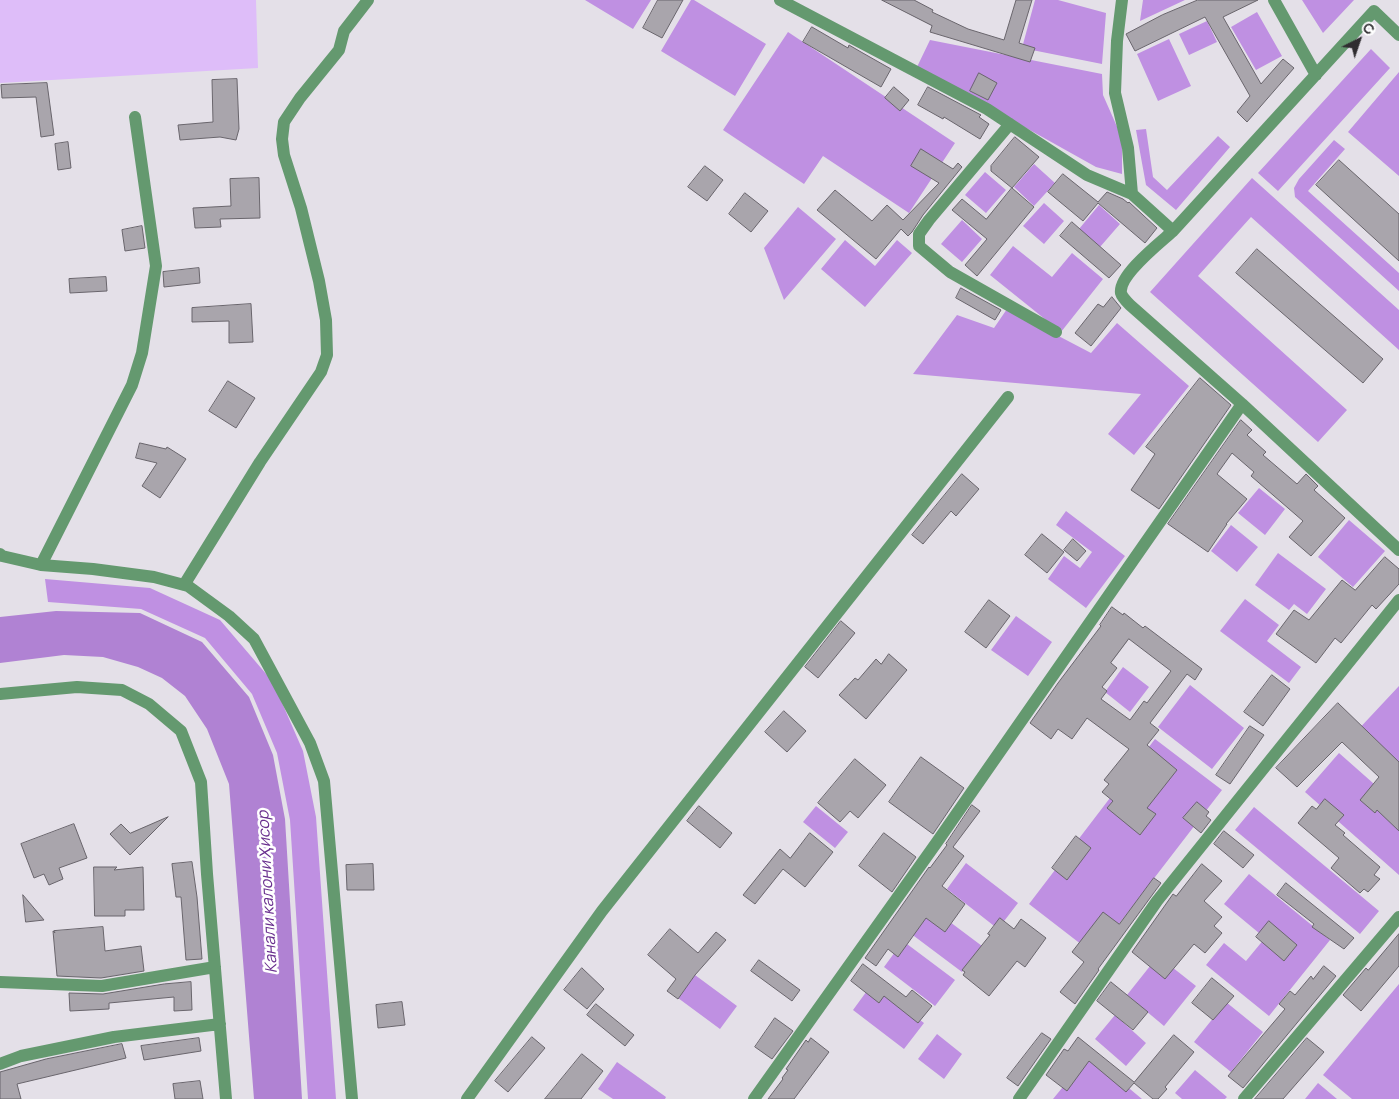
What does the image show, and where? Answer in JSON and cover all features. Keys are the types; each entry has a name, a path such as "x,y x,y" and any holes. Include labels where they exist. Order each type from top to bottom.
{"street":[{"path":"184,585 260,462 321,372 328,355 326,320 319,281 301,208 284,155 282,139 284,122 300,98 339,50 344,30 368,0"},
{"path":"780,0 987,110 1087,175 1132,194 1173,231"},
{"path":"1122,0 1117,41 1115,93 1128,148 1132,194"},
{"path":"1274,0 1316,75"},
{"path":"1399,35 1374,6 1316,75 1173,231 1145,256 1122,286 1121,294 1130,305 1242,404 1399,550"},
{"path":"41,565 132,385 142,353 156,266 135,117"},
{"path":"1010,124 929,220 919,234 919,246 950,272 1056,332"},
{"path":"467,1099 602,912 1008,397"},
{"path":"754,1099 937,842 1242,404"},
{"path":"0,554 41,565 145,576 184,585 229,616 254,639 310,742 324,781 352,1099"},
{"path":"1019,1099 1157,901 1399,600"},
{"path":"0,694 77,688 122,690 149,704 181,731 201,782 226,1099"},
{"path":"1244,1099 1399,917"},
{"path":"0,982 102,986 215,968"},
{"path":"0,1064 21,1056 114,1037 220,1024"}],"shaded area":[{"path":"0,0 256,0 258,68 0,83"},
{"path":"585,0 651,0 633,29"},
{"path":"691,0 694,0 766,44 735,96 661,51"},
{"path":"1035,0 1058,0 1106,13 1102,64 1022,48"},
{"path":"1143,0 1185,0 1140,21"},
{"path":"1302,0 1354,0 1323,33"},
{"path":"1257,12 1282,56 1256,70 1231,27"},
{"path":"1207,21 1217,42 1189,55 1179,34"},
{"path":"788,32 955,143 909,213 823,156 804,184 723,130"},
{"path":"1169,39 1191,86 1158,101 1137,54"},
{"path":"930,40 1102,74 1103,95 1122,138 1122,174 1096,167 917,67"},
{"path":"1371,49 1390,68 1278,191 1258,173"},
{"path":"1399,72 1399,176 1348,132"},
{"path":"1146,129 1153,177 1167,190 1218,136 1230,147 1176,210 1146,185 1136,130"},
{"path":"1334,140 1345,149 1308,191 1399,273 1399,291 1295,197 1294,188 1299,179"},
{"path":"1034,164 1055,183 1034,206 1014,187"},
{"path":"985,172 1006,190 986,213 965,195"},
{"path":"1252,178 1399,310 1399,350 1251,217 1198,276 1347,410 1318,442 1150,292"},
{"path":"1044,203 1064,221 1044,244 1023,226"},
{"path":"1099,205 1120,224 1100,247 1079,229"},
{"path":"798,207 836,239 784,300 764,248"},
{"path":"962,220 982,239 962,262 941,244"},
{"path":"845,240 875,266 897,240 912,253 865,307 821,269"},
{"path":"1013,246 1052,277 1072,253 1103,279 1061,332 990,275"},
{"path":"1007,309 1091,353 1117,323 1189,386 1134,455 1108,434 1141,394 913,374 957,315 994,328"},
{"path":"1259,488 1285,509 1265,535 1238,513"},
{"path":"1066,511 1125,556 1086,608 1048,579 1064,556 1080,568 1092,552 1056,525"},
{"path":"1349,520 1385,551 1353,587 1318,557"},
{"path":"1231,525 1258,547 1237,572 1211,551"},
{"path":"1278,553 1326,589 1307,614 1294,604 1289,610 1255,585"},
{"path":"45,579 150,588 220,620 273,682 303,751 316,817 336,1099 308,1099 290,820 277,753 252,694 205,638 141,609 48,602"},
{"path":"1245,599 1279,625 1267,641 1301,667 1289,683 1220,631"},
{"path":"1016,616 1052,642 1028,676 991,650"},
{"path":"1123,667 1149,687 1130,712 1105,692"},
{"path":"1190,685 1244,728 1212,769 1158,727"},
{"path":"1399,686 1399,774 1355,733"},
{"path":"1155,739 1222,790 1095,955 1029,904"},
{"path":"1339,753 1399,806 1399,875 1305,792"},
{"path":"816,806 848,832 835,848 803,822"},
{"path":"1254,807 1379,911 1360,934 1235,830"},
{"path":"966,863 1018,903 998,929 947,889"},
{"path":"1249,874 1330,940 1269,1016 1206,965 1224,943 1246,961 1265,938 1224,904"},
{"path":"930,907 982,946 962,972 910,933"},
{"path":"903,941 955,980 935,1006 884,967"},
{"path":"1158,956 1196,986 1164,1026 1127,995"},
{"path":"695,975 737,1006 720,1029 678,998"},
{"path":"872,984 924,1023 904,1049 853,1010"},
{"path":"1399,984 1399,1099 1352,1099 1323,1075"},
{"path":"1226,1002 1263,1032 1231,1072 1194,1042"},
{"path":"1115,1015 1146,1043 1126,1066 1095,1039"},
{"path":"937,1034 962,1054 944,1079 918,1059"},
{"path":"1089,1055 1142,1099 1053,1099"},
{"path":"617,1062 666,1097 665,1099 613,1099 598,1089"},
{"path":"1195,1070 1227,1097 1225,1099 1182,1099 1175,1093"},
{"path":"1318,1083 1337,1099 1305,1099"}],"water":[{"name":"Канали калони Ҳисор","path":"56,611 140,613 202,642 249,697 273,755 285,819 302,1099 254,1099 229,784 207,729 185,696 162,678 138,667 103,657 64,655 0,663 0,617"}],"building":[{"path":"658,0 683,0 662,38 643,28"},
{"path":"882,0 914,0 933,10 932,12 968,29 1004,40 1016,0 1032,0 1019,43 1035,48 1030,62 930,32 932,26"},
{"path":"1198,0 1258,0 1223,17 1261,84 1283,59 1294,68 1247,122 1237,112 1250,96 1205,17 1135,51 1126,34 1162,15"},
{"path":"812,27 848,48 849,45 891,69 881,87 803,42"},
{"path":"979,73 997,83 988,100 970,91"},
{"path":"237,79 239,129 236,140 220,137 180,140 178,125 213,122 212,80"},
{"path":"47,83 54,135 41,137 36,97 2,98 1,85"},
{"path":"894,87 909,100 900,111 885,98"},
{"path":"928,87 981,115 979,117 989,124 980,139 944,117 943,119 918,105"},
{"path":"1015,137 1039,157 1012,188 991,171 991,166"},
{"path":"68,142 71,168 58,170 55,144"},
{"path":"921,149 953,169 958,163 962,167 923,215 912,232 908,236 901,229 876,259 817,210 835,190 872,221 887,205 903,220 939,183 911,166"},
{"path":"1339,160 1399,214 1399,261 1316,185"},
{"path":"705,166 723,180 707,201 688,187"},
{"path":"1063,174 1098,202 1107,192 1129,202 1157,228 1145,243 1098,203 1083,221 1048,192"},
{"path":"259,178 260,218 220,219 221,227 195,228 193,208 231,206 230,179"},
{"path":"1012,188 1034,207 977,276 965,265 987,239 952,210 962,199 986,219"},
{"path":"745,193 768,211 751,232 729,214"},
{"path":"1072,222 1121,265 1109,278 1060,236"},
{"path":"142,226 145,248 125,251 122,230"},
{"path":"1257,249 1383,359 1363,383 1236,273"},
{"path":"199,268 200,283 164,287 163,272"},
{"path":"106,277 107,291 70,293 69,279"},
{"path":"961,288 1001,310 995,320 956,298"},
{"path":"1112,297 1121,308 1091,346 1075,333 1098,304 1103,307"},
{"path":"251,304 253,342 229,343 229,321 192,322 192,308"},
{"path":"1200,378 1231,405 1159,509 1131,490 1155,454 1146,447"},
{"path":"228,381 255,398 236,428 209,411"},
{"path":"1241,420 1252,430 1247,435 1266,452 1263,455 1297,484 1306,474 1318,486 1314,490 1345,518 1311,556 1289,537 1303,521 1251,476 1254,472 1232,453 1217,474 1247,499 1226,524 1208,552 1168,524"},
{"path":"140,443 166,449 167,447 186,459 160,498 142,486 157,463 136,458"},
{"path":"962,474 979,489 956,516 951,511 923,544 912,535"},
{"path":"1042,534 1064,552 1047,573 1025,555"},
{"path":"1073,539 1086,551 1077,561 1064,550"},
{"path":"1385,557 1399,569 1399,584 1376,609 1372,605 1341,643 1335,638 1316,663 1276,634 1294,610 1309,620 1342,580 1355,590"},
{"path":"989,600 1010,616 986,648 965,632"},
{"path":"1112,607 1123,615 1124,613 1143,628 1145,626 1202,669 1195,680 1187,674 1150,723 1159,730 1147,745 1177,770 1147,808 1156,814 1140,835 1107,808 1113,801 1102,792 1109,784 1104,780 1129,749 1087,718 1072,739 1058,729 1051,739 1030,723","holes":["1129,639 1171,671 1147,703 1144,701 1130,720 1101,699 1107,691 1102,687 1117,668 1111,663"]},
{"path":"841,621 855,633 818,678 805,667"},
{"path":"889,654 907,670 866,719 839,695 855,678 858,680 876,659 881,664"},
{"path":"1272,675 1290,689 1263,726 1244,712"},
{"path":"1338,703 1399,762 1399,831 1377,810 1375,813 1360,800 1379,777 1342,742 1297,787 1276,768"},
{"path":"784,711 806,731 787,752 765,732"},
{"path":"1250,726 1264,735 1230,784 1216,775"},
{"path":"921,757 964,788 933,834 889,802"},
{"path":"855,759 886,785 858,818 850,811 840,822 818,803"},
{"path":"1325,799 1344,815 1335,825 1345,833 1343,835 1380,867 1374,875 1380,879 1368,892 1364,889 1360,893 1331,868 1339,858 1298,823 1312,806 1316,809"},
{"path":"1197,802 1209,812 1206,816 1211,820 1201,833 1183,818"},
{"path":"972,805 980,811 953,847 964,856 942,886 965,904 945,932 926,918 898,957 888,949 876,966 865,958 929,867 947,845"},
{"path":"699,806 732,833 720,848 687,821"},
{"path":"168,817 130,855 110,834 121,824 130,833"},
{"path":"74,824 87,858 59,868 63,879 49,885 44,874 34,878 21,844"},
{"path":"1224,831 1254,855 1243,868 1214,844"},
{"path":"810,833 833,852 805,887 783,869 755,904 743,895 780,849 790,858"},
{"path":"884,833 916,857 892,892 859,866"},
{"path":"1076,836 1091,848 1067,880 1052,868"},
{"path":"192,862 202,959 186,960 181,897 176,897 172,864"},
{"path":"373,864 374,890 347,890 346,865"},
{"path":"1202,864 1222,881 1204,901 1222,917 1214,926 1222,933 1205,953 1194,944 1165,979 1132,952 1173,894 1176,896"},
{"path":"94,867 117,867 114,870 143,867 144,910 125,910 125,916 95,916"},
{"path":"1154,878 1161,883 1098,969 1075,1004 1060,992 1084,962 1072,952 1103,912 1119,924"},
{"path":"1286,883 1354,938 1344,949 1312,927 1314,924 1277,895"},
{"path":"23,895 44,920 26,922"},
{"path":"1000,918 1014,929 1021,919 1046,938 1025,967 1017,961 989,996 963,975 965,972 962,970 990,935 988,934"},
{"path":"1269,921 1297,945 1284,961 1256,937"},
{"path":"103,927 105,951 141,946 144,971 101,978 57,976 53,931 55,933 54,931"},
{"path":"670,929 698,953 716,932 726,940 695,975 678,999 667,991 676,979 648,955"},
{"path":"1399,934 1399,966 1361,1011 1343,995 1366,968 1368,970"},
{"path":"759,960 800,990 792,1001 751,971"},
{"path":"863,964 906,997 912,990 932,1006 918,1023 884,996 879,1003 851,981"},
{"path":"1324,966 1336,976 1243,1088 1228,1076 1285,1009 1279,1004 1290,991 1295,995 1311,976 1313,979"},
{"path":"582,968 604,989 587,1009 564,990"},
{"path":"1212,978 1234,996 1213,1020 1192,1003"},
{"path":"191,982 192,1010 174,1011 174,997 109,1003 109,1009 70,1011 69,993 103,994 164,984"},
{"path":"1111,982 1148,1012 1133,1030 1097,1001"},
{"path":"402,1002 405,1025 378,1028 376,1005"},
{"path":"596,1004 634,1035 625,1046 587,1015"},
{"path":"775,1018 793,1031 772,1059 755,1047"},
{"path":"1042,1033 1051,1039 1018,1086 1007,1078"},
{"path":"1174,1035 1194,1052 1165,1087 1167,1089 1158,1099 1153,1099 1134,1083 1126,1092 1089,1061 1067,1091 1046,1075 1064,1049 1068,1051 1078,1037 1134,1082"},
{"path":"532,1037 545,1048 508,1092 495,1081"},
{"path":"199,1038 201,1051 144,1060 141,1046"},
{"path":"811,1038 829,1052 794,1099 768,1099 783,1079 788,1070 786,1069 806,1040 808,1042"},
{"path":"1307,1038 1324,1052 1283,1099 1255,1099"},
{"path":"122,1044 126,1058 17,1084 21,1099 0,1099 0,1072 46,1059"},
{"path":"582,1054 603,1071 581,1099 545,1099"},
{"path":"200,1081 203,1099 175,1099 173,1084"}]}
